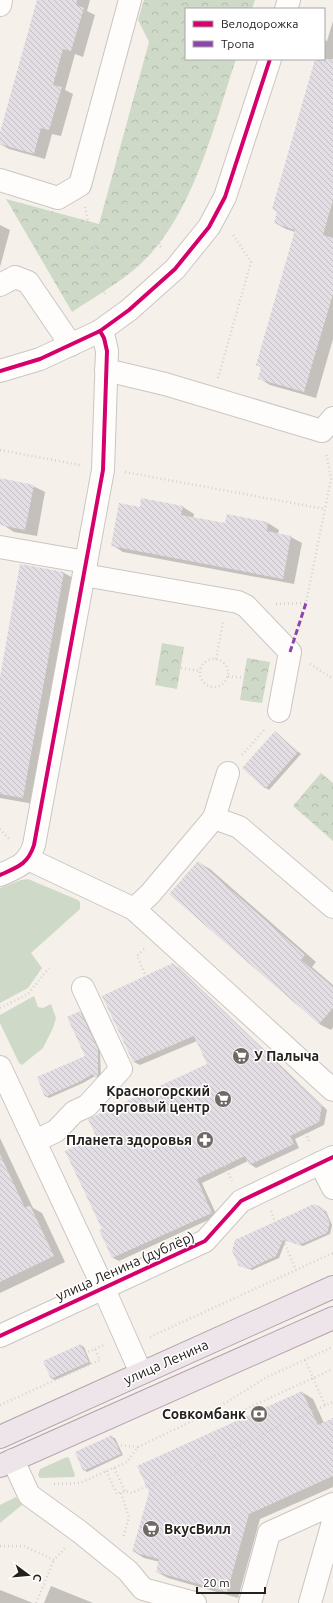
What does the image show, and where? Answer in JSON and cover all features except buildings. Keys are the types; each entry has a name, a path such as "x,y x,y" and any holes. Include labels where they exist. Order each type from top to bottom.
{"main road":[{"name":"улица Ленина","path":"0,1437 333,1287"},
{"name":"улица Ленина","path":"7,1463 333,1318"}],"street":[{"path":"0,5 2,0"},
{"path":"0,180 58,198 80,185 130,0"},
{"path":"0,371 40,359 100,331 129,310 175,269 198,242 215,217 225,197 234,174 270,60"},
{"path":"0,285 15,277 28,282 72,345"},
{"path":"0,875 23,864 28,859 34,845 85,568 103,470 107,351 104,338 100,331"},
{"path":"106,370 165,384 212,398 330,423"},
{"path":"0,547 236,603 290,652 279,711"},
{"path":"134,909 150,894 214,818 228,773"},
{"path":"214,818 239,826 333,907"},
{"path":"28,859 134,909 333,1090"},
{"path":"35,1141 56,1131 74,1112 87,1106 121,1069 82,988"},
{"path":"0,1067 103,1287 141,1373"},
{"path":"327,1160 333,1188"},
{"name":"улица Ленина (дублёр)","path":"0,1336 205,1241 241,1201 327,1160"},
{"path":"7,1463 24,1485 29,1495 80,1532 128,1571 140,1596 195,1603"},
{"path":"250,1603 269,1533 333,1504"},
{"path":"310,1603 333,1522"}],"path":[{"path":"119,234 169,62 156,30 164,0"},
{"path":"228,0 245,5"},
{"path":"94,244 119,234 160,246 213,64 211,60"},
{"path":"80,185 105,294"},
{"path":"212,398 251,262 230,231"},
{"path":"216,659 236,603 306,602 332,478 330,423"},
{"path":"0,450 103,470 132,473 325,509"},
{"path":"216,659 226,665 228,676 222,685 212,687 202,682 200,671 202,665 206,661 216,659"},
{"path":"181,668 200,671"},
{"path":"228,676 244,678"},
{"path":"228,773 279,711"},
{"path":"0,1008 28,994 49,968"},
{"path":"285,1244 296,1270"},
{"path":"85,1353 125,1336 146,1339 333,1254"},
{"path":"24,1485 80,1483 128,1462 138,1447 208,1413 267,1377 333,1347"},
{"path":"0,1404 100,1360 95,1349"},
{"path":"305,1360 325,1405"},
{"path":"208,1413 224,1419 333,1369"},
{"path":"106,1471 117,1494 125,1491 132,1493 333,1402"},
{"path":"116,1445 138,1447"},
{"path":"114,1468 125,1491"},
{"path":"121,1492 129,1517 120,1548 130,1566 128,1571"},
{"path":"36,1603 54,1560 80,1532"},
{"path":"0,1546 24,1546 54,1560"}],"green space":[{"path":"144,0 255,0 252,8 185,8 185,60 236,60 203,160 182,208 168,231 153,251 125,277 72,312 6,199 99,224 149,42 138,20"},
{"path":"162,643 184,647 177,689 155,685"},
{"path":"247,658 270,662 262,703 240,700"},
{"path":"321,773 333,783 333,841 293,806"},
{"path":"28,879 78,900 80,902 80,909 31,953 42,968 28,988 0,1003 0,888"},
{"path":"34,996 38,1007 43,1008 51,1004 56,1018 53,1028 43,1048 22,1065 19,1063 0,1023 0,1015"},
{"path":"67,1457 69,1458 75,1475 74,1477 40,1478 38,1475 40,1469"},
{"path":"16,1497 22,1505 0,1523 0,1505"}],"marked path":[{"path":"290,652 306,603"}],"cycle path":[{"path":"0,371 40,359 100,331 129,310 175,269 209,227 225,197 270,60"},
{"path":"0,875 22,864 29,857 34,845 103,470 107,351 104,338 100,331"},
{"path":"0,1336 205,1241 241,1201 333,1157"}],"place":[{"name":"У Палыча","path":"241,1056"},
{"name":"Красногорский торговый центр","path":"223,1099"},
{"name":"Планета здоровья","path":"205,1140"},
{"name":"Совкомбанк","path":"259,1414"},
{"name":"ВкусВилл","path":"151,1529"}]}
